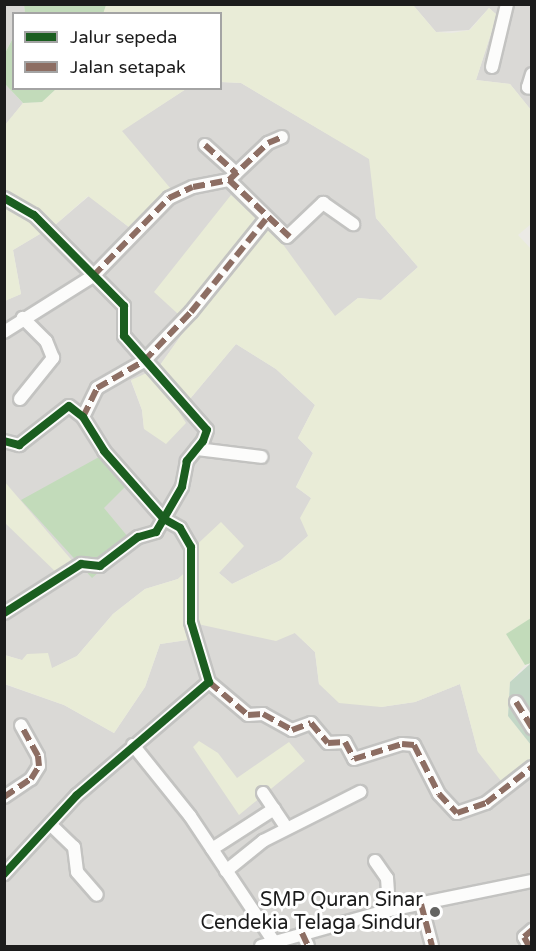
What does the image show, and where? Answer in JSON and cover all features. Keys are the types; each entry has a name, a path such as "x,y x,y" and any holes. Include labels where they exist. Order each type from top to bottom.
{"street":[{"path":"492,67 507,4"},
{"path":"531,74 528,87 531,88"},
{"path":"4,332 93,276 170,198 193,187 232,176 268,143 282,137"},
{"path":"205,145 266,219 290,237 323,203 353,224"},
{"path":"4,198 34,215 126,309 123,333 144,361 204,423 207,434 187,461 183,487 156,532 138,537 100,566 81,564 4,613"},
{"path":"83,417 97,388 144,361 191,312 266,219"},
{"path":"20,399 53,358 46,341 23,318"},
{"path":"4,441 19,445 63,408 69,406 83,417 104,451 164,519 176,524 190,541 191,622 209,682 248,715 263,714 292,730 311,723 328,743 345,742 354,759 402,744 414,746 439,794 457,813 486,803 531,767"},
{"path":"197,449 262,457"},
{"path":"4,874 77,795 209,682"},
{"path":"516,702 531,728"},
{"path":"4,796 31,778 39,766 39,756 21,724"},
{"path":"133,746 212,849 274,942"},
{"path":"226,871 263,841 360,792"},
{"path":"263,793 284,824"},
{"path":"212,849 274,809"},
{"path":"51,825 74,847 77,872 97,895"},
{"path":"375,861 387,878 389,910"},
{"path":"261,946 389,910 531,881"},
{"path":"421,904 432,946"},
{"path":"529,946 524,937 531,930"},
{"path":"302,933 308,946"}],"shaded area":[{"path":"5,5 24,5 25,12 12,12 12,40 5,53"},
{"path":"413,5 531,5 531,110 510,84 476,80 497,15 489,8 469,30 436,32"},
{"path":"222,82 241,83 370,159 376,218 418,267 381,300 358,298 335,317 322,299 190,324 158,368 131,381 142,410 144,429 179,412 236,344 276,369 315,405 298,438 313,453 296,487 311,498 308,536 281,560 232,584 219,573 190,568 178,579 145,589 113,614 77,656 51,669 5,655 4,301 21,294 13,250 55,225 89,196 134,231 121,131 184,90 222,90"},
{"path":"5,84 23,103 5,126"},
{"path":"192,623 295,633 315,652 319,684 381,707 415,702 460,684 478,752 531,768 531,946 5,946 4,684 64,705 114,733 145,687 160,644 194,639"}],"green space":[{"path":"24,4 106,5 104,12 25,12"},
{"path":"106,5 413,5 436,32 452,33 470,30 489,8 497,15 476,80 510,84 531,110 531,224 518,235 532,250 532,618 506,634 525,665 510,682 508,716 531,745 531,768 509,791 478,752 460,684 415,702 381,707 339,703 319,684 315,652 295,633 276,641 193,623 194,639 160,644 145,687 114,733 64,705 5,684 4,655 22,660 27,654 48,653 52,668 77,656 113,614 145,589 178,579 190,568 190,551 221,522 244,546 219,573 232,584 281,560 308,536 300,518 311,498 296,487 313,453 298,438 315,405 276,369 236,344 179,412 186,423 166,444 144,429 142,410 131,380 158,368 189,324 154,292 231,195 282,243 335,316 358,298 381,300 418,267 376,218 369,159 241,83 222,82 222,12 103,12"},
{"path":"12,40 12,90 55,90 42,102 23,103 5,84 5,53"},
{"path":"55,90 184,90 122,131 171,189 134,231 88,196 55,225 13,250 21,294 5,301 4,126 23,103 42,102"},
{"path":"99,457 127,485 104,508 133,543 92,578 21,500"},
{"path":"4,481 75,564 60,576 5,523"},
{"path":"531,618 531,663 525,665 506,634"},
{"path":"531,663 531,745 508,716 510,682"},
{"path":"199,741 218,753 237,778 289,742 305,761 239,815 193,747"}],"marked path":[{"path":"93,276 169,198 193,187 229,180 268,143 282,137"},
{"path":"205,145 236,173"},
{"path":"229,180 290,237"},
{"path":"83,417 97,388 144,361 191,312 266,219"},
{"path":"209,682 248,715 263,714 292,730 311,723 328,743 345,742 354,759 402,744 414,745 439,794 457,813 486,803 532,767"},
{"path":"516,702 532,728"},
{"path":"4,797 31,779 39,766 38,756 21,725"},
{"path":"421,904 432,946"},
{"path":"529,946 524,937 532,930"},
{"path":"302,933 308,946"}],"cycle path":[{"path":"4,198 34,215 124,306 124,336 207,430 203,441 187,461 182,487 156,532 138,537 100,566 81,564 4,613"},
{"path":"4,441 19,445 69,406 83,417 104,451 164,519 180,528 191,547 191,622 209,682 77,795 4,874"}],"place":[{"name":"SMP Quran Sinar Cendekia Telaga Sindur","path":"435,912"}]}
